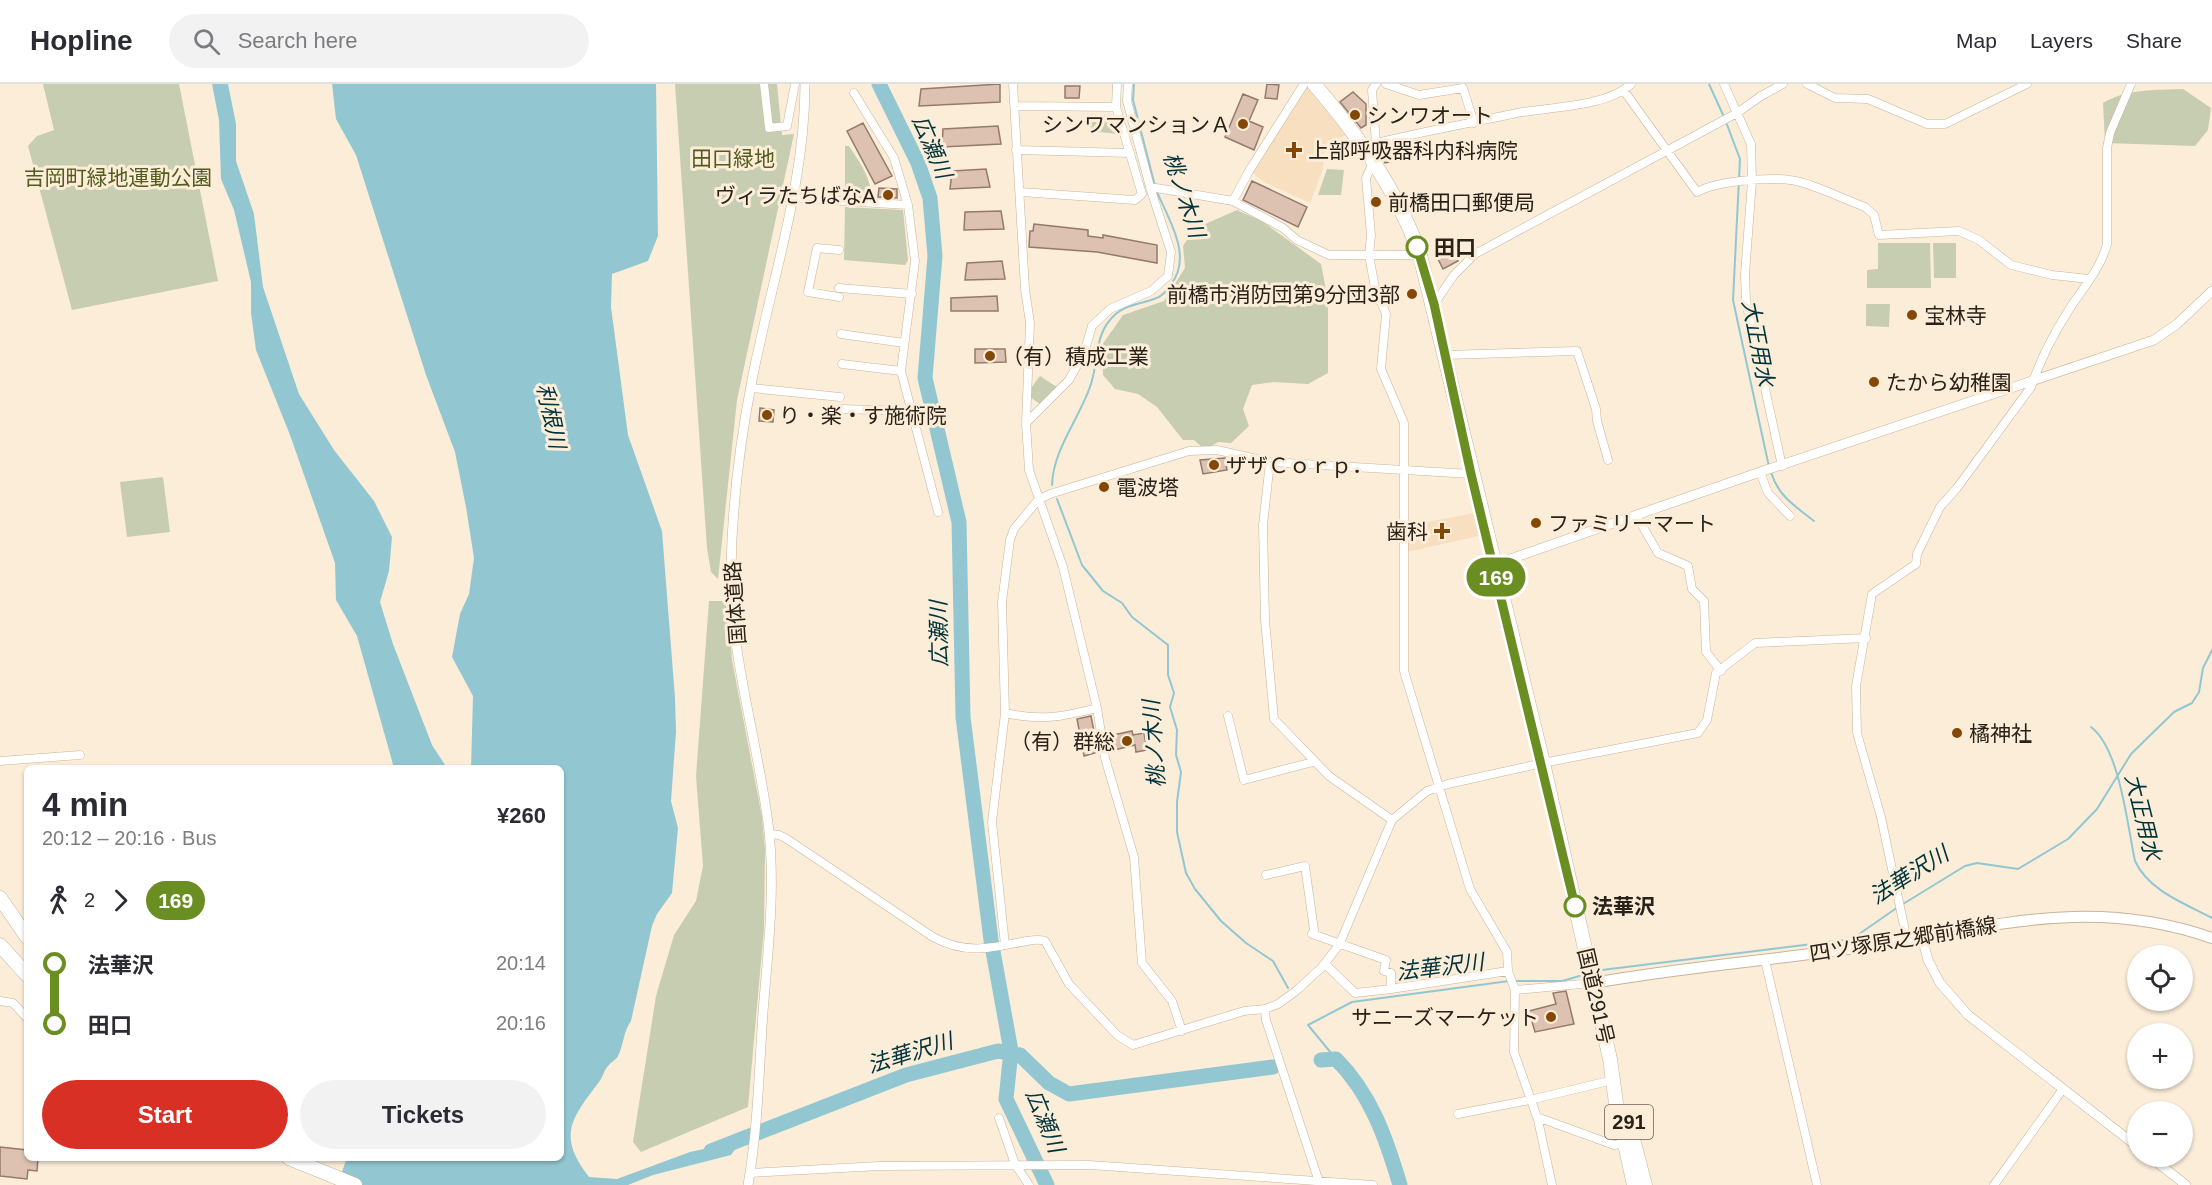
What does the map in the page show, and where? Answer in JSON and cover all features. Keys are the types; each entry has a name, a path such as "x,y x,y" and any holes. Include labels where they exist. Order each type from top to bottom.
{"highway":[{"name":"国道291号","path":"1314,84 1370,145 1374,160 1392,189 1420,255 1434,304 1471,474 1543,763 1610,1059 1634,1185"},
{"path":"0,898 24,933"},
{"path":"0,912 24,944"},
{"path":"0,945 24,972"},
{"name":"国道291号","path":"1610,1059 1620,1085 1645,1185"},
{"path":"296,1161 356,1185"}],"main road":[{"name":"四ツ塚原之郷前橋線","path":"1593,983 1907,940 2011,921 2093,915 2148,921 2212,938"}],"street":[{"path":"764,84 769,128 787,126 795,84"},
{"name":"国体道路","path":"750,1173 771,901 769,834 734,630 731,571 733,510 751,388 794,198 805,112 805,84"},
{"path":"1013,84 1025,289 1030,322 1026,423 1029,470 1064,567 1097,708 1105,758 1134,858 1142,963 1172,1001 1182,1031"},
{"path":"1021,192 1135,200 1143,194 1116,107 1117,84"},
{"path":"1026,423 1069,380 1084,353 1092,326 1110,309 1151,291 1168,276 1172,252 1150,187 1126,101 1128,84"},
{"path":"1233,201 1249,171 1304,84"},
{"path":"1376,84 1372,90 1370,145 1605,98 1624,91 1631,84"},
{"path":"1386,84 1419,95 1462,88 1474,123"},
{"path":"1724,84 1734,114 1751,144 1744,182 1746,302 1782,466"},
{"path":"1434,304 1454,275 1475,254 1734,114 1783,84"},
{"path":"1807,84 1835,98 1868,99 1927,124 1945,124 2027,84"},
{"path":"1907,940 1881,817 1857,733 1856,686 1872,594 1916,564 1917,554 1940,507 1976,463 2031,387 2035,370 2103,258 2107,244 2106,159 2110,133 2131,84"},
{"path":"1624,91 1697,192 1706,187 1744,182 1791,180 1865,207 1874,215 1880,235 1959,231 1979,240 2011,265 2052,275 2089,279"},
{"path":"854,93 894,158 908,205 915,261 901,371 938,512"},
{"path":"1015,106 1116,107"},
{"path":"1016,150 1130,153"},
{"path":"1374,160 1366,178 1371,235 1369,255 1375,288 1386,314 1381,369 1404,423 1404,671 1435,766 1438,788 1470,889 1506,952 1508,970 1515,990 1514,1052 1537,1117 1552,1185"},
{"path":"1150,187 1233,201 1283,228 1297,240 1329,255 1420,255"},
{"path":"794,198 908,205"},
{"path":"839,250 817,248 808,292 912,294"},
{"path":"1493,565 1760,472 2154,340 2177,324 2212,291"},
{"path":"841,334 904,343"},
{"path":"1446,355 1577,351 1596,409 1608,460"},
{"path":"842,364 901,371"},
{"path":"751,388 840,398"},
{"path":"840,409 910,411"},
{"path":"1004,946 992,822 1005,713 1002,602 1010,540 1014,529 1038,500 1109,473 1189,451 1217,450 1270,462 1471,474"},
{"path":"1270,462 1263,525 1265,620 1274,719 1312,762 1392,820"},
{"path":"1760,472 1768,493 1790,516"},
{"path":"1636,515 1659,553 1688,566 1692,590 1704,601 1706,652 1721,671"},
{"path":"769,834 787,839 945,944 962,949 986,950 1035,940 1045,941 1069,984 1117,1035 1133,1045 1244,1011 1265,1009 1286,998 1325,963 1339,945 1392,820 1428,791 1543,763 1698,733 1707,720 1716,673 1755,643 1866,638"},
{"path":"1005,713 1032,719 1054,718 1097,708"},
{"path":"1228,716 1244,780 1312,762"},
{"path":"0,761 80,755"},
{"path":"1266,875 1305,866 1314,930 1312,934 1386,960 1384,971 1391,974 1391,989"},
{"path":"1922,937 1929,960 1940,983 1968,1015 2127,1138"},
{"path":"1765,960 1817,1185"},
{"path":"1325,963 1354,993 1508,970"},
{"path":"1515,990 1593,983"},
{"path":"0,1001 13,1003 24,1015"},
{"path":"1265,1009 1266,1020 1319,1182"},
{"path":"1458,1114 1613,1080"},
{"path":"1994,1185 2063,1089"},
{"path":"1537,1117 1614,1145 1625,1143"},
{"path":"999,1119 1029,1185"},
{"path":"748,1185 750,1173 880,1166 1051,1164 1373,1185"},
{"path":"2163,1167 2186,1185"}],"shaded area":[{"name":"上部呼吸器科内科病院","path":"1306,86 1347,135 1325,145 1323,169 1310,203 1264,182 1251,172"},
{"name":"歯科","path":"1474,513 1479,536 1407,552 1407,526"}],"green space":[{"name":"吉岡町緑地運動公園","path":"43,84 179,84 218,281 72,310 28,146 37,136 54,130"},
{"name":"田口緑地","path":"675,84 777,84 782,135 794,134 737,400 718,579 711,572 707,548"},
{"path":"2183,89 2211,108 2208,130 2195,146 2105,143 2103,103 2131,93"},
{"path":"1090,114 1112,116 1117,134 1091,131"},
{"path":"845,146 849,146 864,171 870,184 871,199 845,198"},
{"path":"1327,169 1344,170 1341,195 1318,195"},
{"path":"845,207 903,210 908,260 905,265 844,260"},
{"path":"1237,210 1263,222 1321,264 1328,300 1328,373 1308,384 1274,382 1252,385 1243,409 1249,426 1231,443 1218,442 1205,450 1194,440 1183,440 1157,407 1138,394 1115,389 1103,375 1102,345 1123,315 1164,301 1185,268 1183,246 1194,229"},
{"path":"1878,243 1930,243 1931,288 1867,288 1867,270 1878,269"},
{"path":"1933,243 1956,243 1956,278 1934,278"},
{"path":"1866,304 1890,304 1889,327 1866,326"},
{"path":"1040,376 1057,387 1040,404 1030,397 1031,388"},
{"path":"163,477 170,532 127,537 120,482"},
{"path":"709,601 727,601 732,660 762,817 765,850 764,928 748,1107 641,1152 633,1142 656,996 674,935 696,901 703,866 696,776"}],"water":[{"path":"212,84 228,84 236,124 236,161 254,214 263,287 299,394 334,450 374,501 392,537 389,571 380,602 393,644 432,745 445,765 393,765 357,636 336,600 335,563 290,435 256,350 251,313 251,282 234,210 221,179 219,120"},
{"name":"利根川","path":"332,84 656,84 658,236 648,261 612,274 611,307 628,435 662,531 675,698 676,732 671,801 678,828 672,893 657,914 652,926 631,1021 626,1029 618,1056 607,1068 575,1118 571,1128 571,1139 579,1163 589,1177 617,1179 690,1152 727,1144 736,1148 731,1155 653,1175 628,1185 337,1185 346,1161 564,1161 564,765 471,765 473,696 452,657 460,614 469,594 474,558 455,452 426,375 356,155 336,119"}],"building":[{"path":"1000,84 1000,102 919,106 921,89"},
{"path":"1267,84 1279,85 1277,99 1265,98"},
{"path":"1065,86 1080,86 1079,98 1065,98"},
{"name":"シンワオート","path":"1353,92 1366,104 1366,125 1361,128 1340,102"},
{"name":"シンワマンションＡ","path":"1243,94 1258,100 1249,121 1263,127 1254,150 1225,137"},
{"path":"863,123 892,176 875,184 847,131"},
{"path":"998,126 1001,144 942,147 943,129"},
{"path":"1401,145 1404,159 1385,163 1378,150"},
{"path":"986,169 990,187 950,189 952,171"},
{"path":"1252,181 1307,207 1298,227 1243,200"},
{"name":"ヴィラたちばなA","path":"879,188 897,189 897,198 878,197"},
{"path":"1001,211 1004,229 964,230 965,212"},
{"path":"1034,224 1088,230 1088,236 1103,238 1103,235 1157,245 1157,263 1097,252 1029,247 1030,231 1033,231"},
{"path":"1449,244 1458,261 1443,269 1434,251"},
{"path":"1002,261 1005,279 965,280 967,263"},
{"path":"997,296 998,311 951,311 951,298"},
{"name":"（有）積成工業","path":"975,349 1005,349 1006,362 975,363"},
{"name":"り・楽・す施術院","path":"760,408 774,410 773,422 759,421"},
{"name":"ザザＣｏｒｐ．","path":"1225,458 1227,470 1203,474 1200,460"},
{"path":"1091,716 1098,752 1084,756 1077,719"},
{"name":"（有）群総","path":"1132,731 1133,735 1144,733 1147,750 1136,752 1135,745 1110,751 1108,736"},
{"name":"サニーズマーケット","path":"1566,991 1574,1024 1535,1032 1529,1011 1556,1004 1553,993"},
{"path":"0,1147 24,1150 24,1161 38,1161 37,1171 28,1170 27,1179 0,1176"}],"waterway":[{"name":"広瀬川","path":"879,84 918,163 930,198 935,256 925,378 959,522 963,717 991,940 1011,1051 1006,1099 1047,1185"},
{"name":"桃ノ木川","path":"1134,84 1133,100 1155,186"},
{"name":"大正用水","path":"1709,84 1724,117"},
{"name":"大正用水","path":"1726,122 1740,159 1733,300 1769,467"},
{"name":"桃ノ木川","path":"1052,485 1062,446 1091,384 1099,342 1105,327 1120,311 1162,295 1177,273 1180,262 1177,238 1157,192"},
{"name":"大正用水","path":"1771,472 1783,494 1814,521"},
{"name":"桃ノ木川","path":"1057,499 1082,565 1103,591 1122,603 1132,617 1168,645 1168,675 1174,693 1170,707 1177,730 1176,755 1181,772 1177,802 1177,832 1186,873 1195,889 1221,921 1246,943 1273,961 1288,988"},
{"name":"法華沢川","path":"1903,904 1965,866 1977,863 2018,869 2068,839 2097,809 2131,754 2174,712 2192,703 2199,692 2203,668 2212,650"},
{"name":"大正用水","path":"2091,727 2101,738 2116,769 2135,861 2141,871 2168,895 2212,918"},
{"name":"法華沢川","path":"1602,970 1852,939 1898,907"},
{"name":"法華沢川","path":"1515,981 1562,981 1583,975"},
{"name":"法華沢川","path":"1336,1059 1308,1025 1352,1002 1509,981"},
{"name":"法華沢川","path":"711,1151 906,1075 998,1051 1020,1055 1049,1083 1069,1094 1273,1067"},
{"name":"桃ノ木川","path":"1321,1060 1336,1059 1359,1087 1383,1134 1400,1185"}],"bus line":[{"name":"169","path":"1417,247 1434,304 1471,474 1543,763 1575,906"}],"place":[{"name":"シンワオート","path":"1355,115"},
{"name":"シンワマンションＡ","path":"1243,124"},
{"name":"上部呼吸器科内科病院","path":"1294,150"},
{"name":"ヴィラたちばなA","path":"888,195"},
{"name":"前橋田口郵便局","path":"1376,202"},
{"name":"田口","path":"1417,247"},
{"name":"前橋市消防団第9分団3部","path":"1412,294"},
{"name":"宝林寺","path":"1912,315"},
{"name":"（有）積成工業","path":"990,356"},
{"name":"たから幼稚園","path":"1874,382"},
{"name":"り・楽・す施術院","path":"767,415"},
{"name":"ザザＣｏｒｐ．","path":"1214,465"},
{"name":"電波塔","path":"1104,487"},
{"name":"ファミリーマート","path":"1536,523"},
{"name":"歯科","path":"1442,531"},
{"name":"橘神社","path":"1957,733"},
{"name":"（有）群総","path":"1127,741"},
{"name":"法華沢","path":"1575,906"},
{"name":"サニーズマーケット","path":"1551,1017"}]}
